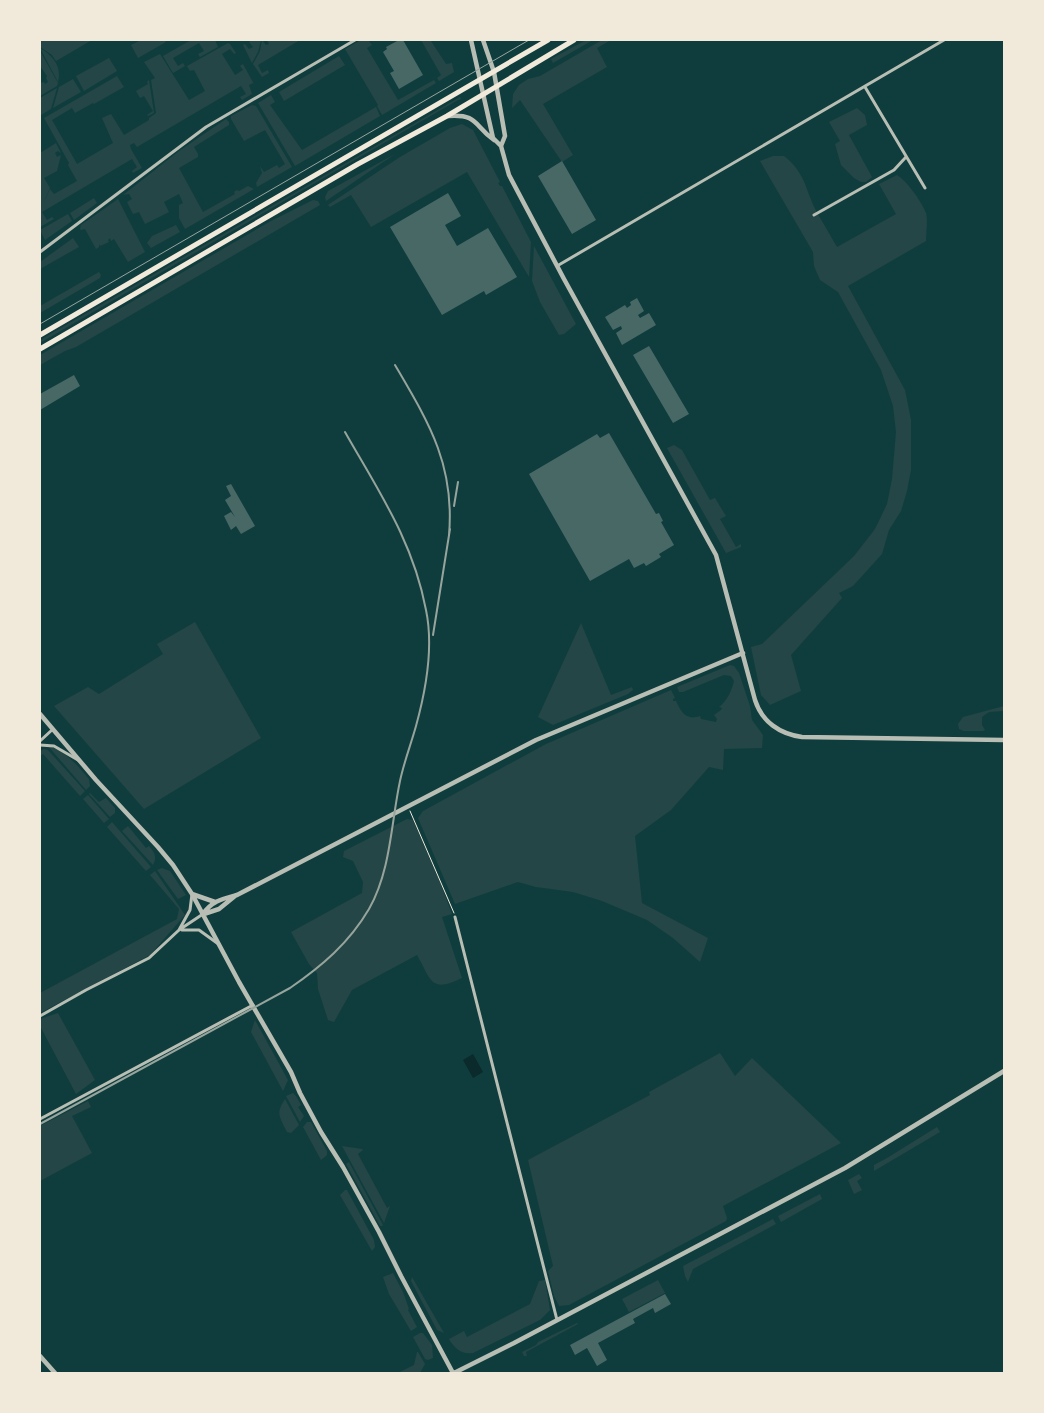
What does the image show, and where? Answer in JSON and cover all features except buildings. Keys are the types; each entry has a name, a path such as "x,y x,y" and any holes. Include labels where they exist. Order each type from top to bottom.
{"main road":[{"path":"40,334 548,40"},
{"path":"40,349 358,164 497,87 574,40"}],"street":[{"path":"40,252 206,127 354,40"},
{"path":"471,40 495,140"},
{"path":"483,40 497,87 505,136 501,146"},
{"path":"557,266 944,40"},
{"path":"865,86 925,188"},
{"path":"446,116 470,118 479,124 485,133 501,146 511,179 716,555 760,714 776,729 790,735 802,737 1004,740"},
{"path":"814,215 894,170 906,157"},
{"path":"203,914 215,902 236,895 536,740 742,652"},
{"path":"40,714 80,762 158,847 173,865 192,894 218,944 291,1072 321,1132 379,1232 421,1315 454,1373 845,1168 1004,1071"},
{"path":"40,741 53,729"},
{"path":"40,746 54,746 80,762"},
{"path":"192,894 215,902"},
{"path":"179,930 189,913 192,894"},
{"path":"40,1016 149,958 179,930 203,914 219,909 236,895"},
{"path":"455,917 557,1320"},
{"path":"179,930 199,930 218,944"},
{"path":"40,1119 253,1005"},
{"path":"40,1356 55,1373"}],"path":[{"path":"408,806 455,917"}],"shaded area":[{"path":"40,40 92,40 56,61 52,55 40,47"},
{"path":"141,40 164,40 166,42 138,58 131,45"},
{"path":"191,40 215,40 218,47 200,57 198,54 204,51 199,43 173,58 178,66 183,63 185,66 173,73 163,56"},
{"path":"261,40 258,52 252,63 243,45 245,44 249,49 253,47 249,42"},
{"path":"262,40 266,45 269,44 267,40 300,40 258,65 262,73 268,70 269,73 262,77 253,64 260,51"},
{"path":"361,40 371,40 369,41 372,45 367,48 398,100 434,80 436,83 382,115 345,49"},
{"path":"421,40 433,40 431,41 446,64 452,63 454,72 439,81 437,78 441,75"},
{"path":"586,40 593,40 553,63 551,59"},
{"path":"602,40 611,40 597,48 607,67 543,104 573,155 562,162 520,100 512,108 513,94 519,85 528,79 540,76"},
{"path":"228,43 236,53 234,54 230,49 222,54 235,75 243,70 240,66 243,64 255,86 253,83 249,85 252,94 242,100 240,97 246,94 241,86 137,147 134,143 130,145 142,168 133,173 132,171 137,167 132,159 42,212 47,220 52,217 54,219 40,227 40,153 56,143 61,153 58,151 55,153 57,157 61,155 57,171 44,178 50,188 43,204 50,189 54,194 77,181 44,118 117,76 124,87 75,113 72,108 52,120 77,164 113,143 102,118 111,114 124,135 149,120 156,113 151,80 155,78 144,62 160,54 189,100 205,91 194,70 190,71 187,66"},
{"path":"40,48 49,54 55,62 59,71 58,82"},
{"path":"40,51 58,83 57,86 40,96 40,83 44,82 45,84 48,82 47,76 40,66"},
{"path":"339,56 345,65 284,101 279,92"},
{"path":"109,58 117,71 84,91 76,76"},
{"path":"73,79 81,92 53,108 59,87"},
{"path":"149,80 154,113 148,116 153,111 144,96 140,98 136,91 148,84"},
{"path":"57,88 51,109 41,115 40,98"},
{"path":"271,95 275,102 270,105 302,150 376,107 380,116 295,166 258,103"},
{"path":"460,97 461,99 40,343 40,340"},
{"path":"252,105 256,106 292,167 257,187 256,183 262,173 260,166 264,172 277,165 279,168 285,164 265,130 244,141 231,119 231,116"},
{"path":"857,108 865,115 867,125 849,135 872,177 866,182 861,182 854,178 841,165 835,144 840,141 829,122"},
{"path":"226,119 229,125 194,147 198,157 179,168 203,212 235,194 234,192 237,190 239,191 248,186 254,189 185,229 179,218 179,205 183,203 179,194 164,202 169,212 145,224 139,212 133,214 127,202 132,199 129,194 123,195 179,151"},
{"path":"462,124 473,130 500,182 498,183 502,186 531,242 529,277 467,172 371,227 351,195 330,207 328,205 400,157 450,128"},
{"path":"395,154 326,201 325,197 328,191"},
{"path":"773,156 784,156 798,170 814,208 837,247 896,214 879,184 897,175 909,186 921,203 926,213 927,223 926,241 848,286 905,390 911,420 911,470 901,511 889,530 882,554 853,586 839,593 842,598 791,655 801,691 770,705 761,695 751,647 762,644 854,556 875,529 887,504 892,479 896,432 893,406 881,370 838,292 820,280 814,266 813,252 760,161"},
{"path":"94,198 97,203 74,220 70,213"},
{"path":"118,199 145,252 128,262 114,239 111,241 110,238 109,242 100,246 99,244 99,247 96,249 85,229 80,229 81,225"},
{"path":"313,200 318,201 320,205 76,347 40,365 40,355 271,221"},
{"path":"68,214 72,221 45,240 40,230"},
{"path":"176,225 180,232 151,248 147,243 152,236"},
{"path":"73,238 79,247 40,269 40,262"},
{"path":"534,246 576,324 564,334 559,335 540,302 532,281"},
{"path":"99,272 100,278 40,313 40,306"},
{"path":"674,445 682,450 710,500 715,498 726,516 720,519 736,547 741,544 741,547 726,553 667,448"},
{"path":"195,622 261,738 144,809 54,706 88,687 99,694 163,654 157,644"},
{"path":"581,623 611,695 632,687 633,690 628,694 553,725 538,717"},
{"path":"730,665 734,666 739,673 750,706 752,720 763,735 762,748 724,749 723,770 709,767 671,810 635,836 642,903 708,938 700,962 673,938 647,920 602,901 573,892 536,887 518,882 455,904 418,818 423,811 546,744 671,690 675,698 673,701 676,701 685,714 691,717 700,716 701,719 716,722 717,719 714,715 721,710 722,708 719,707 727,699 734,681 731,676 724,675 683,692 679,692 677,687"},
{"path":"1004,706 1004,711 989,712 982,717 982,725 985,730 964,731 959,729 958,724 963,717"},
{"path":"48,746 60,751 85,774 89,779 90,786 86,790"},
{"path":"48,750 85,791 80,796 43,754 40,756 40,751"},
{"path":"90,793 99,802 106,798 115,808 115,813 110,817"},
{"path":"88,795 109,819 104,823 83,799"},
{"path":"407,819 413,820 452,914 442,917 462,978 443,985 433,982 417,955 352,990 334,1022 328,1020 318,989 317,973 309,964 291,932 362,893 363,882 353,861 343,857 344,851"},
{"path":"112,822 151,867 146,871 107,827"},
{"path":"128,826 146,848 149,846 153,851 155,857 153,865 122,831"},
{"path":"162,868 170,871 186,895 178,899 157,870"},
{"path":"155,871 185,915 150,955 40,1013 40,993 177,919 179,909 150,875"},
{"path":"58,1013 95,1080 76,1094 40,1026 40,1019"},
{"path":"255,1020 288,1080 283,1091 251,1032"},
{"path":"720,1053 735,1076 752,1058 841,1143 723,1206 727,1218 726,1221 569,1305 559,1306 554,1296 548,1271 553,1266 528,1160 650,1095 649,1092"},
{"path":"473,1054 483,1072 473,1078 463,1060"},
{"path":"293,1093 301,1105 298,1107 304,1116 300,1122 286,1096"},
{"path":"285,1099 299,1125 291,1133 287,1132 279,1112"},
{"path":"88,1101 91,1107 72,1116 92,1153 40,1181 40,1126"},
{"path":"307,1122 311,1122 327,1151 327,1155 321,1160 303,1127"},
{"path":"937,1127 940,1132 874,1171 874,1165"},
{"path":"342,1146 363,1150 358,1154 387,1208 390,1206 384,1223"},
{"path":"349,1162 382,1226 380,1226 346,1164"},
{"path":"859,1174 862,1178 857,1181 862,1190 854,1194 848,1180"},
{"path":"347,1190 374,1240 375,1247 372,1251 340,1195"},
{"path":"820,1194 822,1199 781,1222 778,1216"},
{"path":"773,1219 776,1224 693,1269 688,1282 683,1266"},
{"path":"393,1273 417,1327 411,1331 389,1294 383,1277"},
{"path":"412,1277 444,1333 437,1330 411,1281"},
{"path":"545,1280 550,1310 540,1320 473,1353 462,1352 449,1339 464,1331 467,1337 530,1304 539,1281"},
{"path":"658,1280 665,1293 629,1312 622,1299"},
{"path":"577,1323 526,1352 527,1356 524,1356 522,1352 538,1342"},
{"path":"423,1333 432,1345 433,1358 425,1359 413,1337"},
{"path":"417,1352 425,1364 420,1373 398,1373 414,1365"}],"tram line":[{"path":"40,324 529,40"}],"railway":[{"path":"395,365 429,426 444,466 450,510 449,535"},
{"path":"40,1124 290,988 324,962 344,943 369,909 376,894 386,862 402,774 423,698 428,669 428,624 420,585 404,539 345,432"},
{"path":"454,506 458,482"},
{"path":"433,635 450,529"}]}
